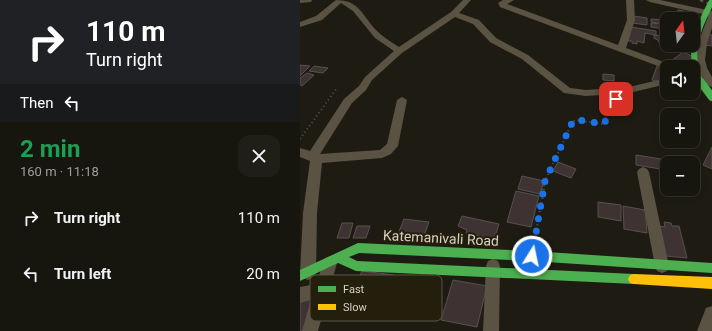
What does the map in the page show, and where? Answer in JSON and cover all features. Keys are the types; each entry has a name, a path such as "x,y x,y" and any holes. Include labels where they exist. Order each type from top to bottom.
{"main road":[{"path":"712,0 704,13 694,43 695,72 702,87 712,97"},
{"name":"Katemanivali Road","path":"304,274 335,261 358,248 532,256 662,266 712,268"},
{"path":"335,261 356,266 712,283"}],"street":[{"path":"300,1 308,0"},
{"path":"300,25 319,18 341,0 356,7 372,30 385,43 398,51"},
{"path":"304,274 310,213 309,156 348,101 363,88 368,79 398,51 454,14 468,0"},
{"path":"510,0 502,3 503,5 660,64"},
{"path":"621,49 631,20 630,0"},
{"path":"650,0 710,13 712,17 700,56 701,64 709,81"},
{"path":"454,14 476,22 493,40 525,57 567,90 586,93 629,90 660,83"},
{"path":"700,56 712,57"},
{"path":"309,156 382,154 388,151 392,146 402,100"},
{"path":"643,172 662,266"},
{"path":"491,331 493,254"},
{"path":"330,275 335,261"},
{"path":"705,331 712,314"},
{"path":"310,331 314,321"}],"path":[{"path":"300,139 337,88"},
{"path":"532,256 545,181 572,123 575,120 579,120 603,124 613,100 626,99 629,90"}],"building":[{"path":"678,10 689,12 677,12"},
{"path":"633,16 647,18 647,25 632,23"},
{"path":"651,19 660,20 660,23 651,22"},
{"path":"651,23 660,24 660,28 651,27"},
{"path":"631,27 656,31 656,35 645,33 644,43 637,41 637,44 632,43 632,41 628,41"},
{"path":"706,34 712,35 712,46 705,45"},
{"path":"654,35 660,36 660,43 659,41 654,38"},
{"path":"683,52 694,57 690,60 672,60"},
{"path":"300,65 310,66 300,76"},
{"path":"314,66 328,68 323,73 309,71"},
{"path":"657,66 660,66 660,81 652,80"},
{"path":"307,73 314,75 302,86 300,85 300,78"},
{"path":"603,74 614,75 614,81 603,80"},
{"path":"712,147 712,169 703,165"},
{"path":"636,155 660,159 660,169 636,165"},
{"path":"558,162 576,169 571,178 553,171"},
{"path":"522,176 544,181 540,194 518,189"},
{"path":"516,191 539,196 531,227 507,222"},
{"path":"598,202 621,205 621,221 598,217"},
{"path":"623,206 645,210 647,233 624,229"},
{"path":"462,216 499,224 494,240 466,233 467,230 458,226"},
{"path":"404,219 429,222 422,242 396,239"},
{"path":"664,222 671,223 672,226 679,226 687,258 666,256 660,226 665,227"},
{"path":"342,223 353,223 349,238 337,238"},
{"path":"357,226 370,226 366,238 353,238"},
{"path":"362,271 394,275 360,275"},
{"path":"453,280 487,286 477,327 442,320"},
{"path":"310,299 310,314 303,331 300,331 300,301"}],"railway":[{"path":"700,0 712,5"}],"traffic: fast":[{"path":"712,1 700,26 694,50 694,62 697,74 703,86 712,97"},
{"path":"300,276 358,248 532,256 712,268"},
{"path":"339,258 356,266 634,279"}],"traffic: slow":[{"path":"634,279 712,283"}],"route":[{"path":"532,256 545,181 572,123 575,120 579,120 603,124 613,100 616,99"}]}
